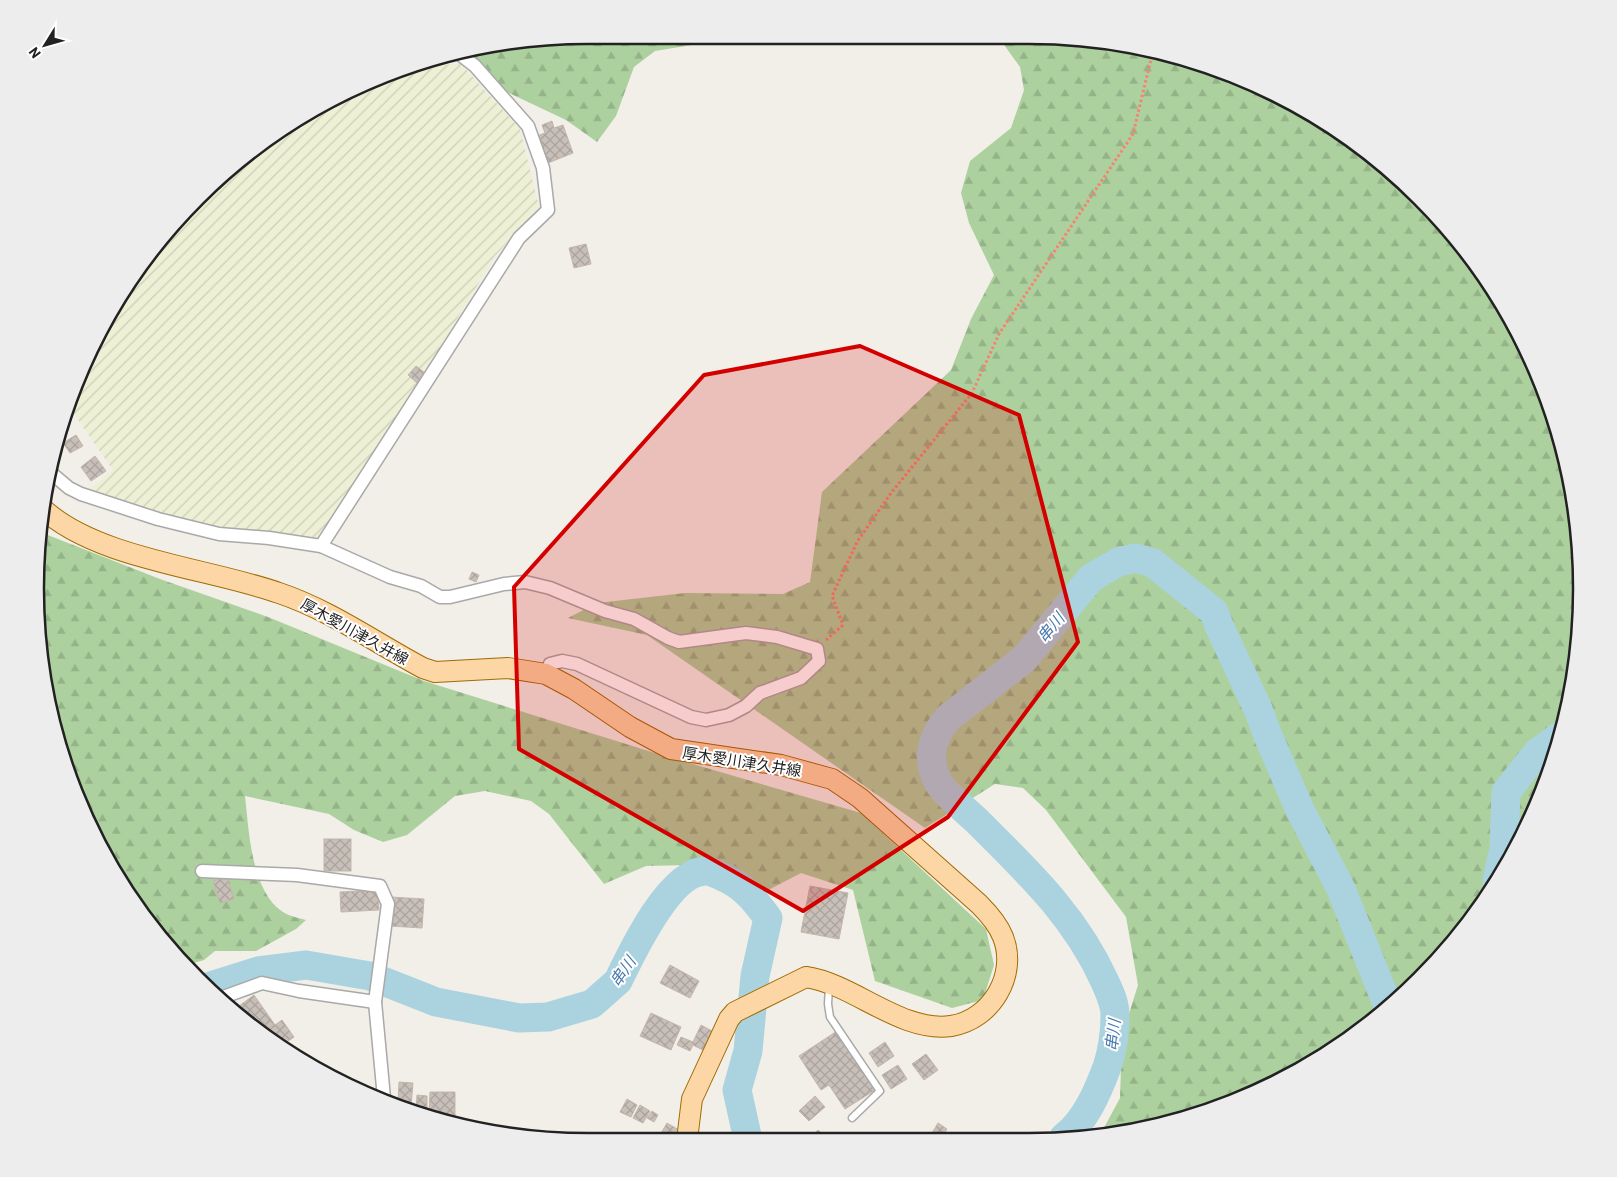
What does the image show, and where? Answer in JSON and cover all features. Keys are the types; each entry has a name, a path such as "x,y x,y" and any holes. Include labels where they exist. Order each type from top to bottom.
{"main road":[{"name":"厚木愛川津久井線","path":"49,513 70,528 103,544 258,586 305,603 423,668 435,672 508,668 546,674 574,689 630,727 671,749 782,765 832,779 860,798 983,908 1000,930 1007,950 1006,975 997,996 971,1020 952,1026 928,1026 916,1022 830,983 806,977 795,980 735,1012 723,1028 692,1099 688,1133"}],"street":[{"path":"321,546 519,238 548,210 543,168 528,126 475,66 465,58"},
{"path":"55,476 69,488 81,494 158,519 219,534 269,538 321,546 390,577 421,586 440,597 450,597 504,584 524,582 550,588 605,611 634,619 679,642 746,633 777,636 817,649 819,661 801,678 760,694 746,706 717,719 706,720 691,716 577,664 556,661 550,664 546,674"},
{"path":"202,871 297,875 380,886 388,904 375,1002 384,1093"},
{"path":"227,996 262,983 299,991 375,1002"}],"lane":[{"path":"830,983 828,1004 830,1017 880,1091 852,1118"}],"path":[{"path":"817,649 843,625 832,596 857,542 890,492 972,393 999,334 1133,134 1151,58"}],"highlighted area":[{"path":"860,346 1019,415 1078,642 948,817 803,911 519,749 514,587 704,375"}],"green space":[{"path":"698,44 655,51 634,67 616,116 597,142 566,120 494,86 464,58 517,48 553,45"},
{"path":"1003,44 1064,45 1100,48 1169,62 1237,85 1301,117 1360,156 1388,179 1414,203 1461,257 1500,316 1517,348 1532,380 1555,448 1569,517 1572,553 1572,624 1569,660 1555,729 1532,797 1517,829 1500,861 1461,920 1414,974 1388,998 1360,1021 1301,1060 1237,1092 1204,1104 1169,1115 1104,1128 1120,1098 1122,1036 1138,985 1126,917 1046,810 1023,788 995,784 925,828 647,635 568,618 597,603 685,593 783,594 810,582 822,492 951,370 971,319 994,275 969,223 961,193 970,161 1011,128 1024,90 1020,67"},
{"path":"460,63 520,129 539,207 495,256 325,539 209,528 87,491 113,470 73,413 85,380 117,316 156,257 203,203 257,156 286,136 348,100 380,85 435,66"},
{"path":"47,535 160,579 268,617 424,681 655,753 861,813 986,929 994,965 983,1000 952,1008 875,981 853,890 801,873 753,898 689,865 646,866 604,884 549,814 531,801 485,791 455,796 407,835 383,842 354,830 329,814 245,796 250,843 264,890 272,902 283,912 306,920 296,929 256,951 215,951 204,960 193,963 156,920 117,861 85,797 62,729 48,660 44,588"}],"building":[{"path":"552,121 554,128 563,125 573,153 548,163 537,136 545,133 542,125"},
{"path":"586,244 591,264 574,268 569,248"},
{"path":"416,366 425,373 417,383 408,375"},
{"path":"76,435 83,446 70,453 64,443"},
{"path":"95,456 106,471 91,481 81,467"},
{"path":"472,572 479,575 476,582 469,579"},
{"path":"324,839 351,839 351,871 324,871"},
{"path":"227,877 234,899 220,903 213,881"},
{"path":"810,886 848,893 839,939 801,932"},
{"path":"378,890 379,910 341,912 340,892"},
{"path":"391,897 424,899 422,928 390,926"},
{"path":"670,965 699,981 690,998 660,983"},
{"path":"254,995 275,1025 282,1020 294,1037 287,1042 239,1006"},
{"path":"651,1013 681,1027 671,1050 640,1036"},
{"path":"701,1025 712,1031 703,1050 693,1045 690,1051 677,1045 681,1037 693,1042"},
{"path":"837,1031 875,1090 845,1109 829,1085 821,1090 799,1056"},
{"path":"885,1042 894,1056 878,1067 869,1053"},
{"path":"926,1054 938,1070 924,1080 912,1064"},
{"path":"898,1065 907,1079 891,1089 882,1075"},
{"path":"399,1082 413,1083 411,1103 398,1099"},
{"path":"430,1092 455,1092 455,1117 429,1109"},
{"path":"417,1095 427,1096 427,1108 416,1105"},
{"path":"815,1096 825,1107 809,1121 799,1111"},
{"path":"627,1099 637,1105 631,1117 620,1112"},
{"path":"640,1105 650,1111 643,1123 633,1118"},
{"path":"652,1111 658,1115 654,1122 647,1118"},
{"path":"667,1123 679,1130 677,1133 661,1133"},
{"path":"938,1123 947,1129 944,1133 932,1133"}],"waterway":[{"name":"串川","path":"1072,1131 1095,1096 1107,1067 1112,1048 1114,1028 1115,1011 1112,998 1093,959 1066,916 1016,860 944,790 937,780 932,763 932,755 938,732 948,718 1024,659 1091,578 1118,562 1136,558 1153,563 1214,612 1258,709 1300,810 1341,889 1386,1000"},
{"name":"串川","path":"1502,857 1506,792 1537,753 1551,743"},
{"name":"串川","path":"215,985 258,971 306,965 370,976 436,1002 519,1018 548,1017 592,1004 618,981 643,933 666,898 679,884 692,875 706,871 710,872 742,888 768,918 755,976 748,1051 737,1090 746,1133"}]}
